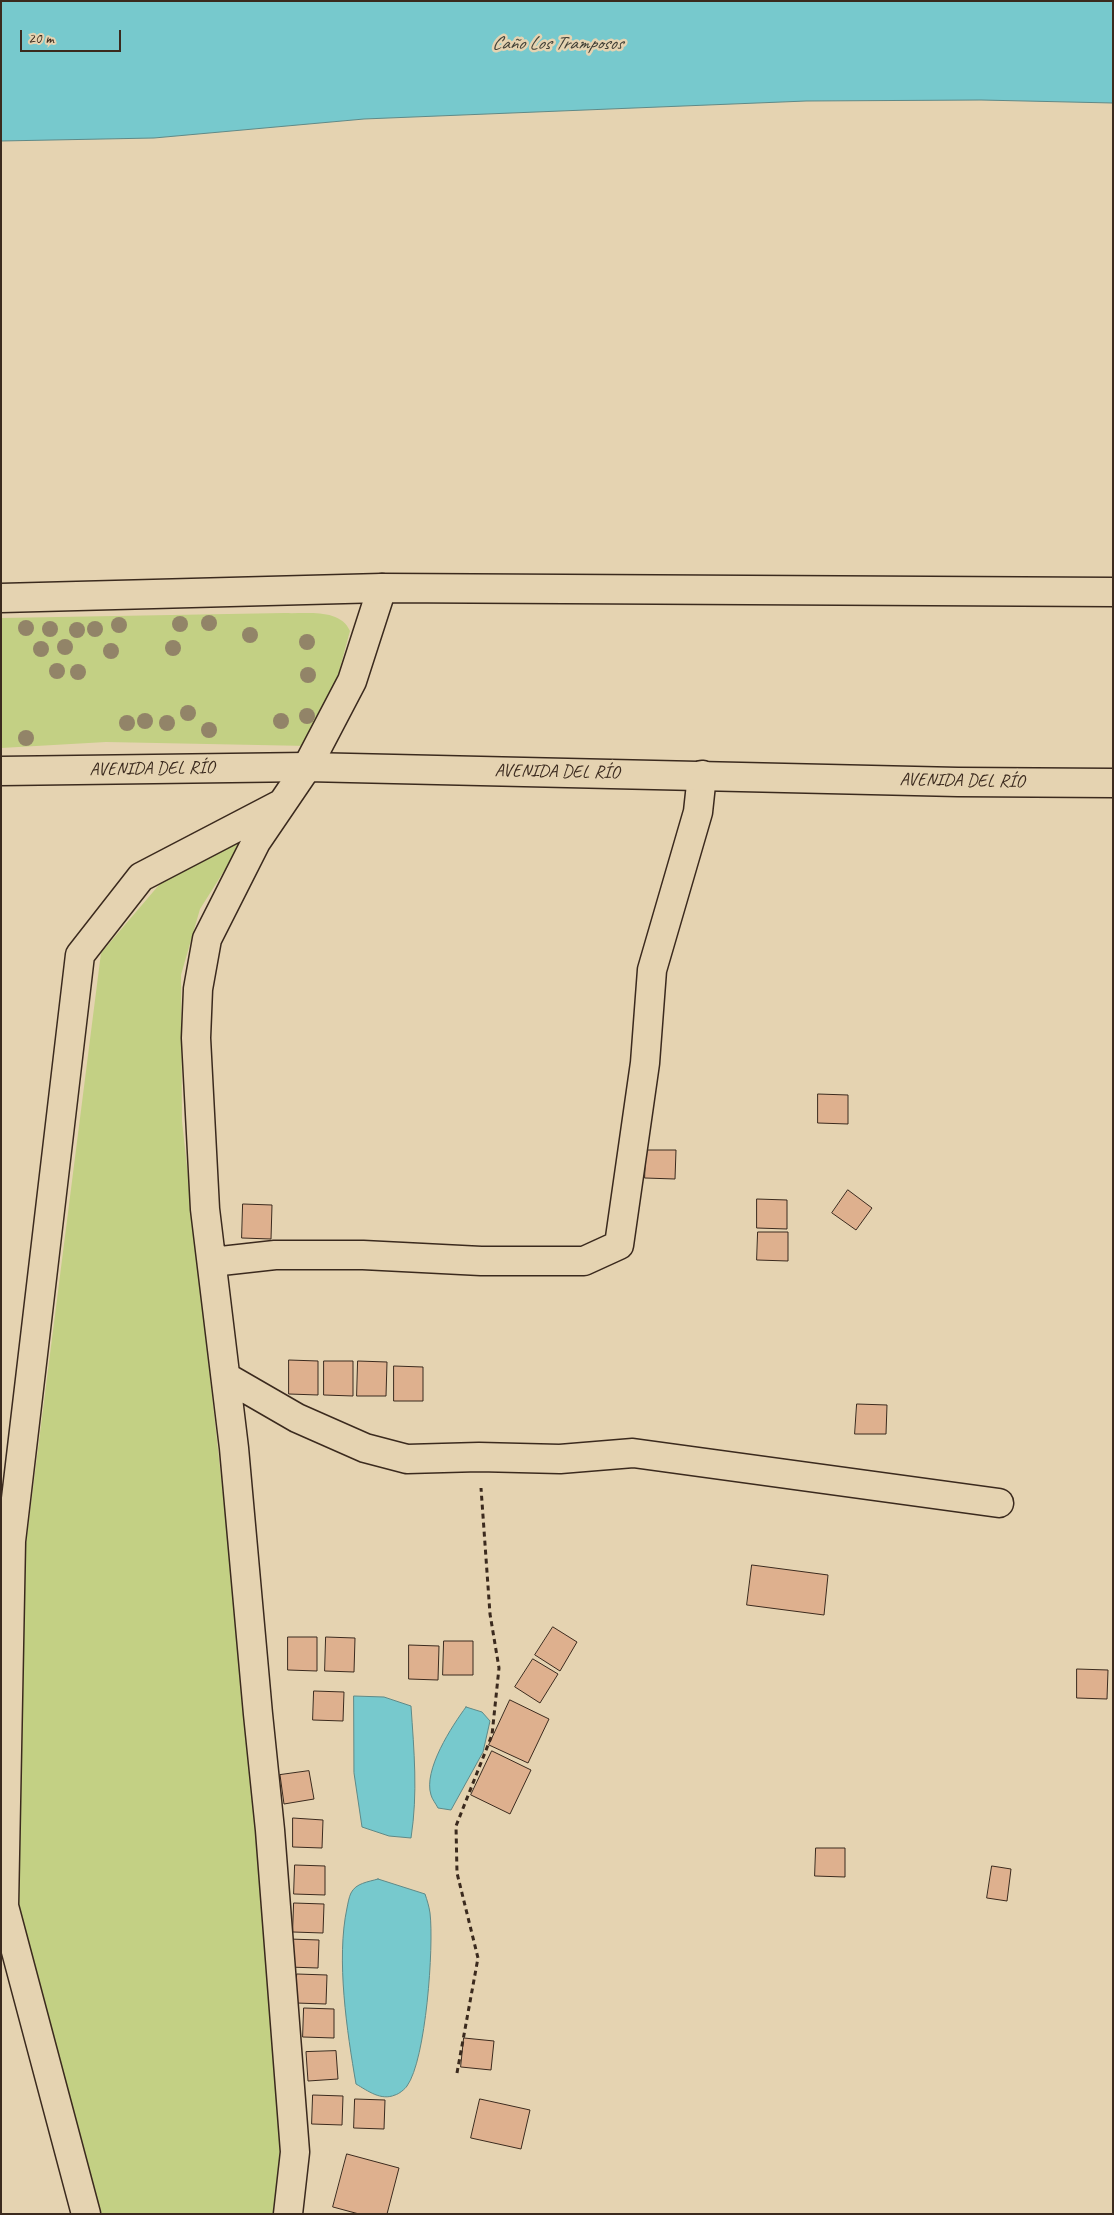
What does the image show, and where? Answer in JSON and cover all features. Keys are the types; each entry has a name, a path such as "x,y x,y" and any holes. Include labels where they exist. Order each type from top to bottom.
{"street":[{"path":"1,598 382,588 1113,592"},
{"path":"288,2214 295,2152 270,1830 226,1377 204,1200 196,1038 198,989 207,939 256,842 307,767 352,681 382,588"},
{"name":"AVENIDA DEL RÍO","path":"1,772 307,767 958,782 1113,783"},
{"path":"212,1262 275,1255 364,1255 481,1261 584,1261 619,1245 645,1063 652,970 698,812 702,775"},
{"path":"86,2214 4,1906 11,1541 80,955 141,877 283,803"},
{"path":"226,1377 297,1418 364,1448 407,1459 479,1457 560,1459 633,1453 998,1503"}],"path":[{"path":"456,2073 478,1958 457,1872 456,1826 492,1735 499,1668 490,1614 479,1457"}],"green space":[{"path":"285,613 331,615 345,624 350,631 322,734 309,746 106,742 1,748 1,618"},
{"path":"250,830 200,909 181,975 182,1121 295,2152 280,2214 86,2214 4,1906 26,1543 101,953 170,872"}],"water":[{"name":"Caño Los Tramposos","path":"1,1 1113,1 1113,103 981,100 806,101 364,119 154,138 1,141"},
{"path":"354,1696 384,1697 411,1706 415,1788 411,1838 389,1836 362,1827 354,1773"},
{"path":"466,1707 482,1712 490,1721 483,1752 451,1810 438,1808 431,1795 431,1773 440,1749"},
{"path":"378,1879 425,1894 430,1910 431,1950 427,2002 419,2053 414,2072 406,2087 390,2097 380,2096 356,2084 344,1996 342,1950 350,1895 359,1885"}],"building":[{"path":"818,1094 848,1095 848,1124 818,1123"},
{"path":"646,1150 676,1150 675,1179 645,1178"},
{"path":"848,1190 872,1208 856,1230 832,1213"},
{"path":"757,1199 787,1200 787,1229 757,1228"},
{"path":"243,1204 272,1205 271,1239 242,1238"},
{"path":"758,1232 788,1232 788,1261 757,1260"},
{"path":"289,1360 318,1361 318,1395 289,1394"},
{"path":"324,1361 353,1361 353,1396 324,1395"},
{"path":"358,1361 387,1362 386,1396 357,1396"},
{"path":"394,1366 423,1367 423,1401 394,1401"},
{"path":"857,1404 887,1405 886,1434 855,1434"},
{"path":"752,1565 828,1575 824,1615 747,1605"},
{"path":"553,1627 577,1642 560,1671 535,1655"},
{"path":"288,1637 317,1637 317,1671 288,1670"},
{"path":"326,1637 355,1638 354,1672 325,1671"},
{"path":"444,1641 473,1641 473,1675 443,1675"},
{"path":"409,1645 439,1646 438,1680 409,1679"},
{"path":"533,1659 558,1674 540,1703 515,1687"},
{"path":"1077,1669 1108,1670 1107,1699 1077,1698"},
{"path":"314,1691 344,1692 343,1721 313,1720"},
{"path":"510,1700 549,1719 528,1763 489,1745"},
{"path":"492,1751 531,1770 510,1814 471,1795"},
{"path":"309,1771 314,1799 284,1804 280,1775"},
{"path":"293,1818 323,1820 322,1848 293,1847"},
{"path":"816,1848 845,1848 845,1877 815,1876"},
{"path":"295,1865 325,1866 325,1895 294,1894"},
{"path":"992,1866 1011,1869 1007,1901 987,1898"},
{"path":"294,1903 324,1904 323,1933 293,1932"},
{"path":"289,1939 319,1940 318,1968 288,1967"},
{"path":"297,1974 327,1975 326,2004 296,2003"},
{"path":"304,2008 334,2009 334,2038 303,2037"},
{"path":"464,2038 494,2041 491,2070 461,2067"},
{"path":"336,2051 338,2079 308,2081 306,2052"},
{"path":"313,2095 343,2096 342,2125 312,2124"},
{"path":"355,2099 385,2100 384,2129 354,2128"},
{"path":"480,2099 530,2110 521,2149 471,2138"},
{"path":"347,2154 399,2168 387,2214 359,2214 333,2207"}]}
